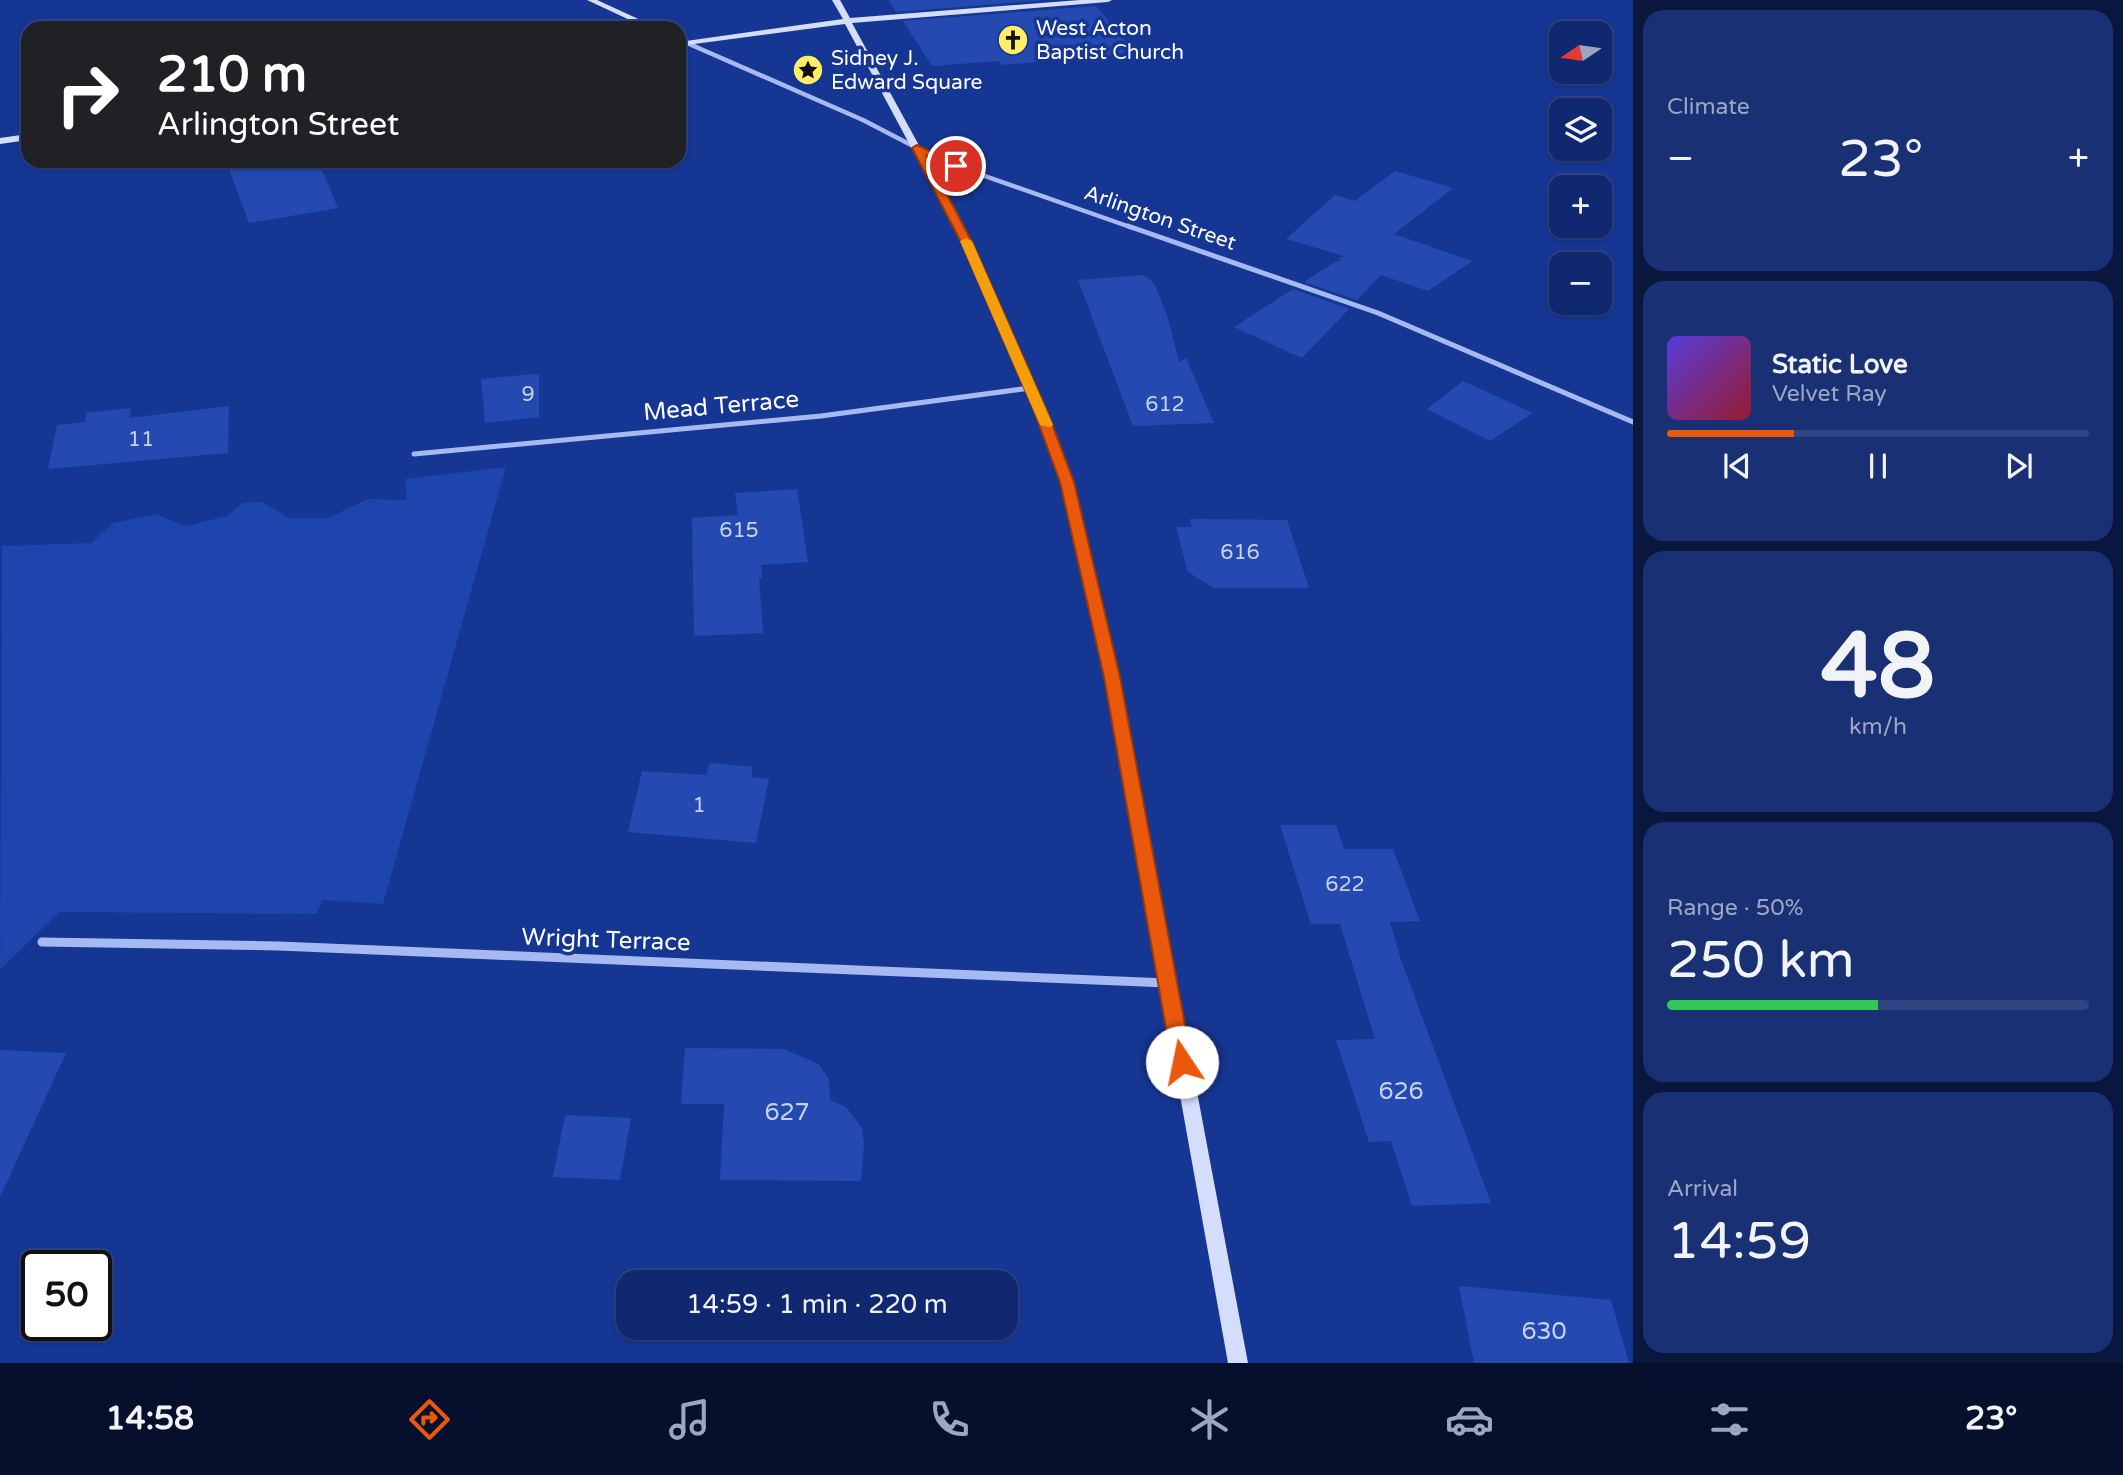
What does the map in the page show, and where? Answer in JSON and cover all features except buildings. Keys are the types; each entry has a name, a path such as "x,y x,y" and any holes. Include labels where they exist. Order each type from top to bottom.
{"main road":[{"path":"591,0 638,21"},
{"path":"836,0 968,244 1067,482 1087,557 1112,677 1238,1363"},
{"path":"686,41 847,21 1108,0"},
{"path":"0,141 21,138"}],"street":[{"name":"Arlington Street","path":"686,44 863,120 917,148 977,173 1378,313 1633,422"},
{"name":"Mead Terrace","path":"414,454 821,416 1030,388"},
{"name":"Wright Terrace","path":"42,943 279,946 1168,983"}],"shaded area":[{"path":"506,467 383,904 322,900 317,914 59,912 0,970 2,546 91,543 113,523 155,514 186,526 227,516 243,503 262,502 289,518 328,518 368,499 407,500 405,479"}],"slow traffic":[{"path":"966,241 1046,425"}],"place":[{"name":"West Acton Baptist Church","path":"1013,40"},
{"name":"Sidney J. Edward Square","path":"808,70"}],"route":[{"path":"956,166 917,148 968,244 1041,411 1067,482 1087,557 1112,677 1182,1062"}]}
